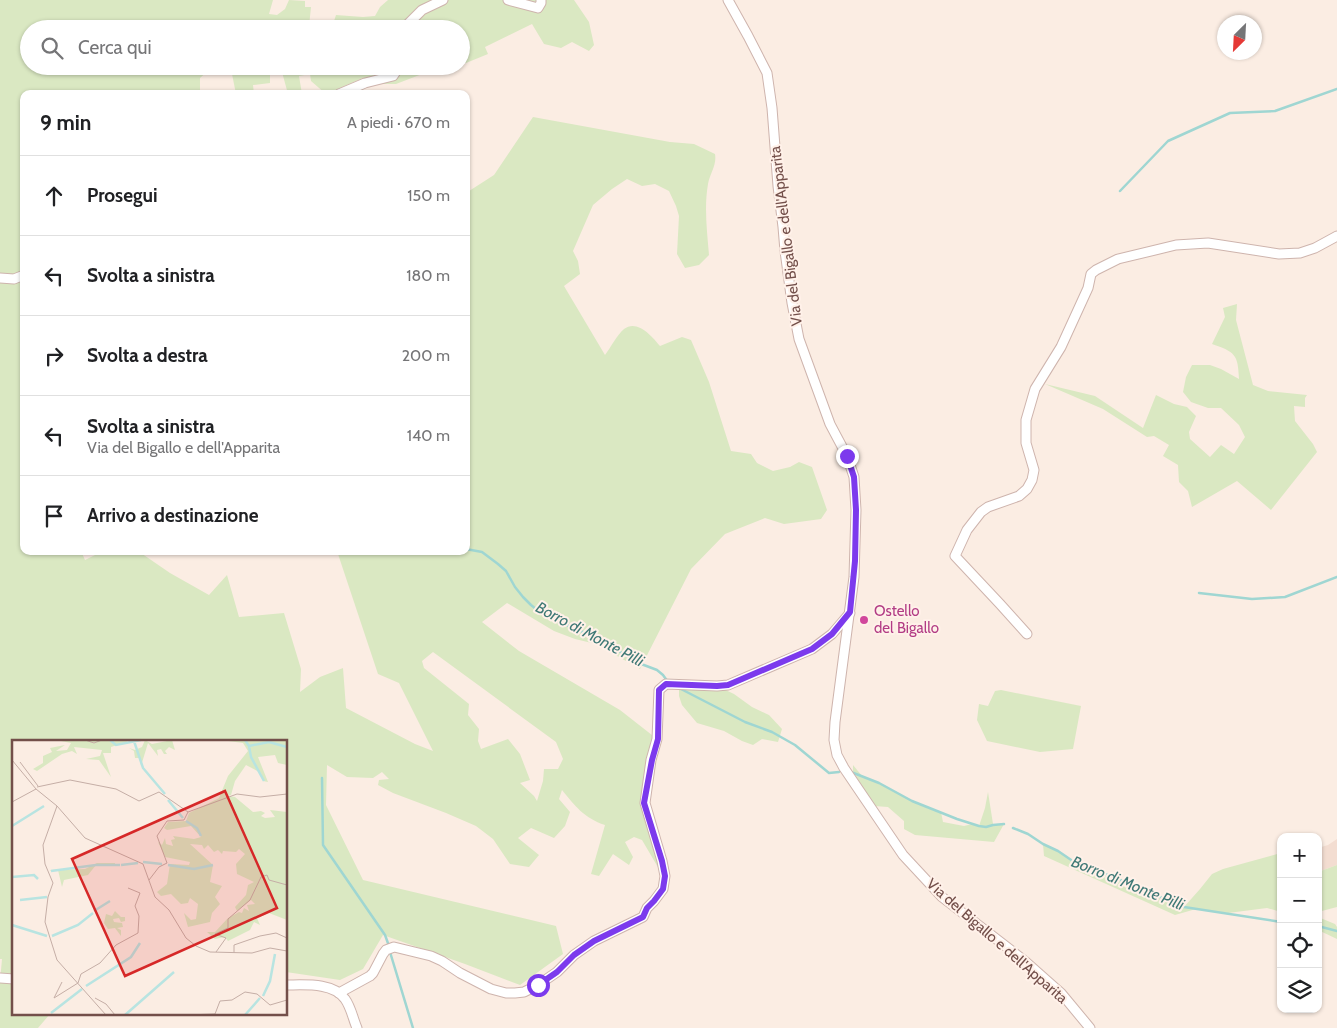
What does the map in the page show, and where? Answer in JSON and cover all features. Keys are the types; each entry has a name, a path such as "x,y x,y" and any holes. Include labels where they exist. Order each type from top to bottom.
{"street":[{"path":"412,20 422,10 443,0"},
{"path":"508,0 538,8 541,0"},
{"name":"Via del Bigallo e dell'Apparita","path":"728,0 767,73 785,251 798,339 830,424 847,456 854,477 856,510 855,561 835,722 834,740 837,754 844,768 903,855 942,898 1026,962 1061,993 1090,1028"},
{"path":"348,90 393,75"},
{"path":"1027,634 955,556 967,530 981,512 988,507 1019,496 1027,489 1032,480 1034,470 1026,442 1026,420 1035,389 1061,347 1088,288 1091,274 1118,259 1176,244 1208,244 1279,254 1300,253 1316,248 1337,236"},
{"path":"0,278 14,279 20,277"},
{"path":"339,993 370,976 386,950 394,947 442,960 460,973 491,989 506,993 524,992 557,972 574,955 594,941 643,917 647,908 663,889 665,876 644,803 658,739 659,690 666,684 728,685 812,649 832,634 850,612"},
{"path":"288,985 328,987 339,993 345,999 357,1028"}],"shaded area":[{"path":"1337,839 1337,865 1322,871 1322,847"}],"green space":[{"path":"0,0 273,0 269,14 277,15 285,9 289,0 305,1 305,7 311,7 310,20 20,20 20,75 203,75 200,78 200,90 20,90 20,555 83,555 85,560 95,555 144,555 170,573 209,595 227,575 239,617 284,613 301,669 300,692 320,677 343,668 346,708 415,744 433,751 399,683 378,674 338,555 470,555 470,190 494,175 533,117 670,142 694,144 715,154 715,162 708,184 706,201 709,255 699,265 685,268 677,254 679,216 669,191 655,184 642,186 627,179 593,205 573,251 578,261 580,274 564,286 605,355 619,334 629,326 639,327 644,330 660,346 682,337 691,340 709,382 731,451 751,454 757,463 773,471 790,467 799,462 812,467 827,510 821,519 784,524 765,518 725,534 691,569 640,669 596,644 554,631 507,603 482,622 519,651 620,710 657,739 645,803 662,861 659,869 642,840 634,837 625,842 633,857 629,865 613,854 599,876 591,874 605,825 586,815 562,790 559,799 570,812 565,826 554,838 531,828 518,838 539,855 529,867 510,864 493,839 476,826 393,793 378,785 379,780 389,779 382,772 373,778 347,777 327,765 326,805 363,880 556,926 563,954 520,985 383,935 363,969 340,980 288,972 288,740 12,740 12,1016 48,1016 38,1028 0,1028 2,959 0,959","holes":["433,652 556,742 563,759 558,769 544,769 543,781 537,801 520,783 530,780 520,754 508,739 481,749 478,741 479,729 468,715 469,704 424,668 422,661"]},
{"path":"388,0 574,0 589,22 594,45 589,51 572,42 561,48 544,44 532,24 485,47 488,54 470,61 470,20 334,20 336,15 375,16 380,7"},
{"path":"232,75 270,75 270,83 253,85 254,90 235,90"},
{"path":"283,75 304,75 299,76 301,90 287,90"},
{"path":"310,75 420,75 396,84 376,84 363,78 335,90 321,90 311,81"},
{"path":"1237,304 1236,320 1253,385 1268,391 1307,395 1305,407 1294,406 1295,421 1317,452 1271,510 1237,481 1192,507 1188,491 1179,482 1178,465 1163,456 1169,445 1154,436 1147,437 1103,409 1045,384 1095,396 1143,428 1156,395 1174,404 1187,407 1196,416 1189,432 1190,439 1210,457 1221,445 1234,454 1245,437 1239,425 1221,408 1208,408 1191,402 1183,392 1186,377 1192,365 1210,365 1239,379 1238,364 1234,355 1226,349 1212,344 1225,317 1223,308"},
{"path":"717,686 769,715 782,729 778,742 762,739 753,745 724,731 697,723 682,705 679,689"},
{"path":"1001,690 1081,706 1073,749 1040,752 987,741 977,720 979,704 988,706 995,691"},
{"path":"853,765 862,776 912,801 941,812 943,822 964,826 972,824 979,826 988,792 993,824 1004,824 994,842 915,835 904,829 904,821 888,807 874,806 853,771"},
{"path":"1043,844 1058,851 1080,866 1111,876 1184,907 1212,874 1223,869 1277,854 1277,911 1267,908 1228,913 1196,909 1175,915 1044,856"},
{"path":"1337,865 1337,907 1322,911 1322,878 1322,871"},
{"path":"1322,919 1335,924 1337,927 1337,939 1322,932"}],"waterway":[{"path":"1120,191 1168,141 1230,113 1275,111 1337,89"},
{"name":"Borro di Monte Pilli","path":"470,550 482,552 506,571 515,587 536,609 553,619 592,636 636,662 657,670 668,682"},
{"path":"1199,593 1252,599 1285,597 1337,577"},
{"name":"Borro di Monte Pilli","path":"679,688 745,722 772,732 795,745 829,773 839,772"},
{"name":"Borro di Monte Pilli","path":"851,772 879,783 912,801 957,819 986,827 1004,824"},
{"path":"322,778 323,845 385,935 389,946"},
{"name":"Borro di Monte Pilli","path":"1013,828 1058,851 1080,866 1111,876 1184,907 1277,921"},
{"name":"Borro di Monte Pilli","path":"1322,927 1337,931"},
{"path":"390,952 413,1028"}],"place":[{"name":"Ostello del Bigallo","path":"864,620"}],"route":[{"path":"538,985 557,972 584,947 610,932 643,917 647,908 663,889 665,876 662,861 644,803 658,739 659,690 666,684 728,685 760,672 812,649 832,634 850,612 855,561 856,510 854,477 847,456"}]}
